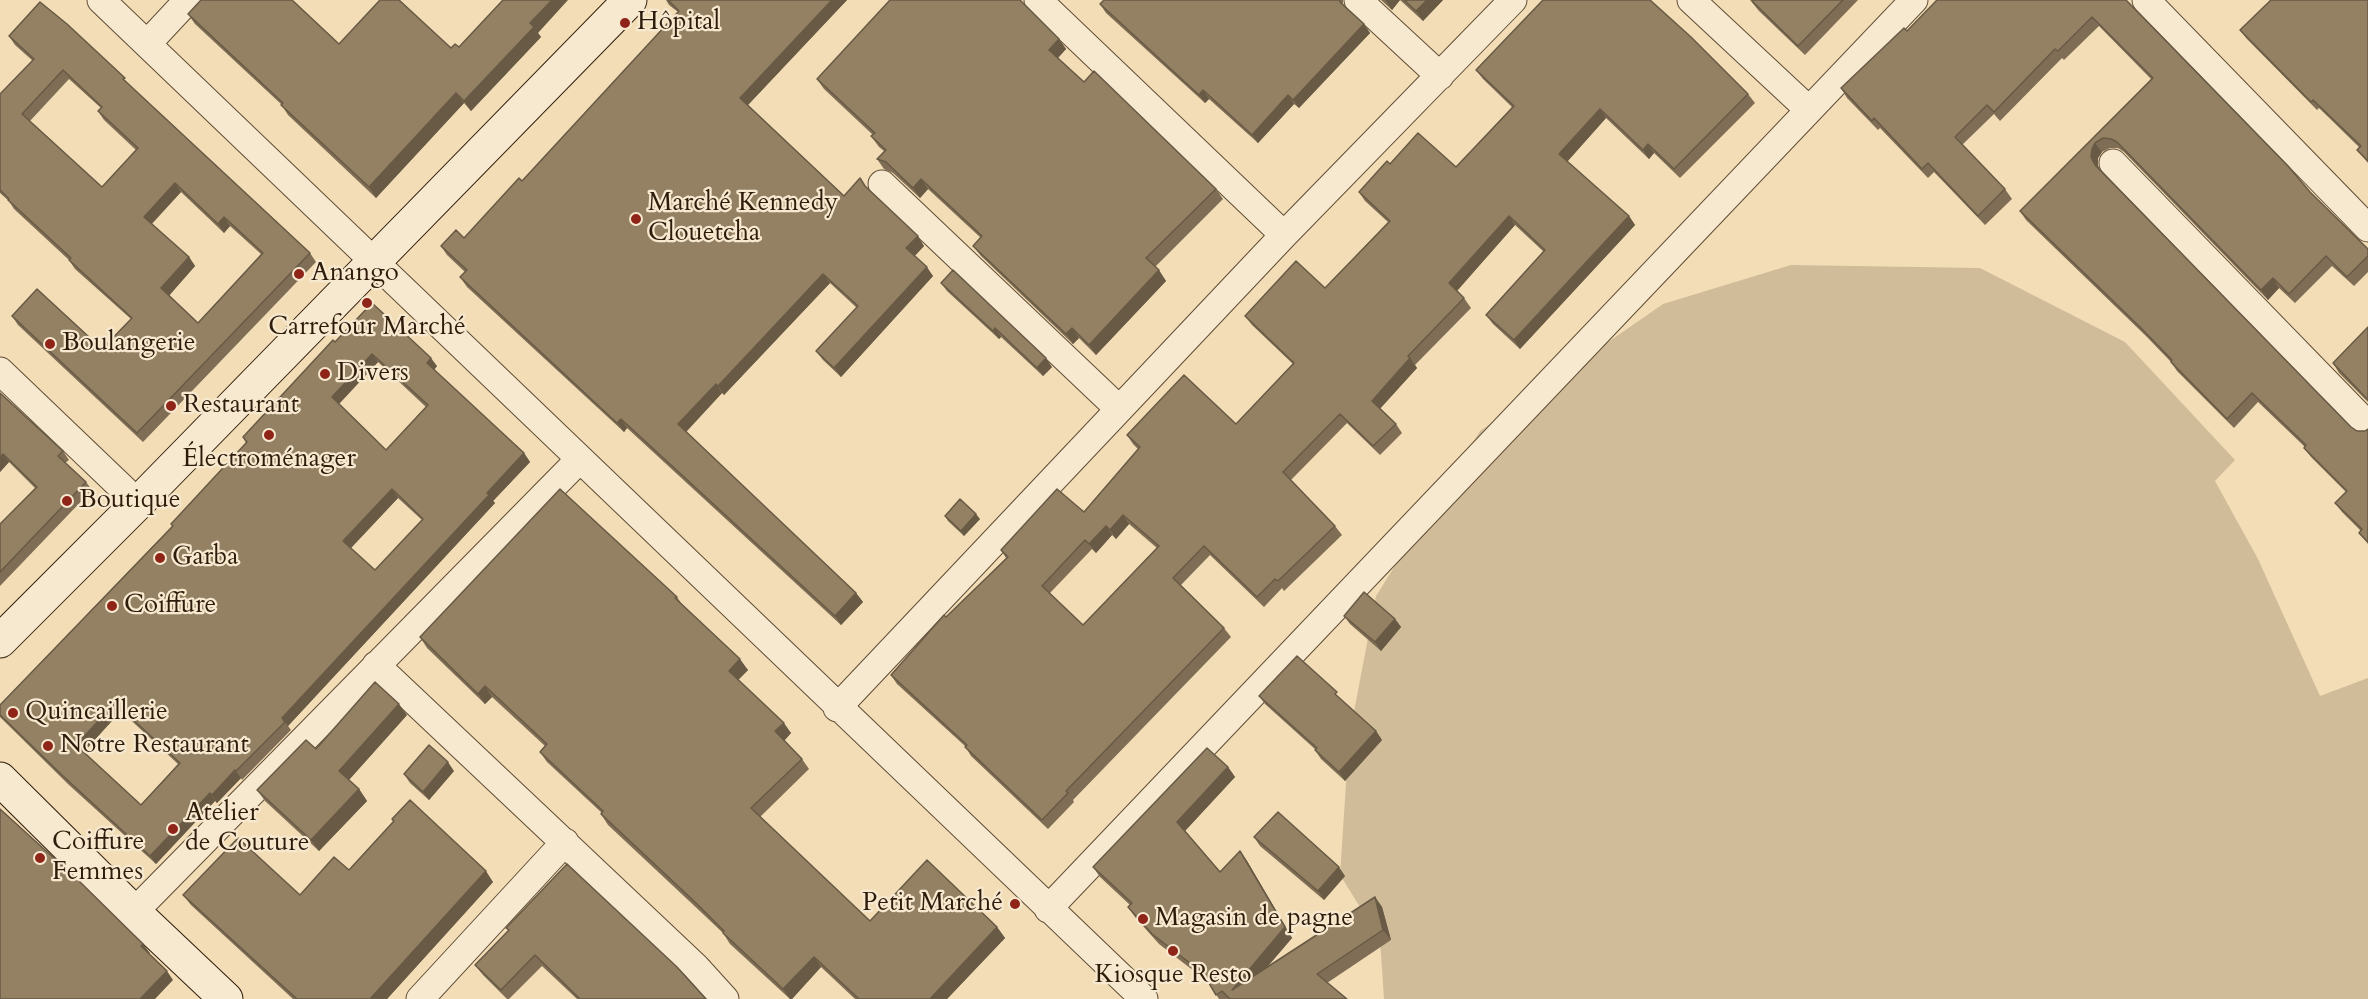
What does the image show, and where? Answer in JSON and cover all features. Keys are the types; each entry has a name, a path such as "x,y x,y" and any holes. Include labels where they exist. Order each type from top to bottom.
{"street":[{"path":"101,0 1143,999"},
{"path":"147,44 188,0"},
{"path":"0,641 630,0"},
{"path":"1038,0 1284,235"},
{"path":"1358,0 1440,76"},
{"path":"837,708 1284,235 1513,0"},
{"path":"1691,0 1809,110"},
{"path":"1047,909 1914,0"},
{"path":"2146,0 2368,228"},
{"path":"2113,163 2368,425"},
{"path":"882,184 1119,409"},
{"path":"0,371 138,503"},
{"path":"134,912 579,460"},
{"path":"376,665 566,842 696,967 725,999"},
{"path":"0,779 134,912 226,999"},
{"path":"420,999 566,842"}],"shaded area":[{"path":"1791,265 1980,268 2125,342 2235,460 2215,481 2258,559 2320,696 2368,678 2368,999 1384,999 1380,939 1340,875 1349,738 1376,596 1480,431 1663,304"}],"building":[{"path":"201,0 292,0 339,44 380,0 399,0 451,48 455,44 459,47 503,0 552,0 530,23 534,27 464,101 456,93 369,187 188,14"},
{"path":"668,0 832,0 740,98 844,196 860,178 865,186 918,236 906,248 927,267 834,368 816,351 858,306 823,274 718,386 716,384 678,424 856,593 835,616 621,419 617,423 460,277 467,270 441,246 456,230 464,238 519,178 522,181 679,11"},
{"path":"890,0 1020,0 1059,39 1049,50 1084,82 1094,71 1216,189 1146,258 1159,270 1089,345 1072,328 1066,334 973,246 982,236 921,179 913,188 886,162 877,159 886,150 871,136 875,133 817,79"},
{"path":"1104,0 1339,0 1364,24 1293,100 1288,95 1252,135 1203,90 1199,95 1100,4"},
{"path":"1404,0 1427,0 1416,11"},
{"path":"1543,0 1650,0 1748,94 1674,169 1648,144 1643,150 1600,109 1559,154 1629,216 1514,340 1486,315 1545,250 1509,216 1449,283 1464,298 1408,356 1410,358 1372,401 1396,424 1373,446 1340,414 1283,472 1335,526 1278,581 1275,579 1257,597 1204,546 1173,578 1224,628 1066,791 1068,793 1042,820 965,747 967,745 891,675 944,615 946,617 1008,557 1001,550 1057,489 1084,512 1140,447 1127,435 1184,375 1236,424 1294,363 1245,316 1296,261 1325,288 1390,221 1359,192 1387,161 1390,164 1418,133 1456,167 1514,106 1476,70","holes":["1123,515 1159,546 1083,625 1042,586 1085,540 1089,544 1106,526 1110,530"]},
{"path":"1753,0 1843,0 1798,46"},
{"path":"1937,0 2126,0 2288,166 2310,192 2368,249 2368,256 2347,277 2326,256 2289,294 2273,278 2261,290 2117,142 2103,138 2095,143 2092,149 2091,157 2095,165 2351,427 2357,431 2368,429 2368,542 2359,533 2362,529 2335,503 2347,491 2304,448 2306,445 2252,393 2227,419 2141,328 2020,211 2153,78 2092,17 2058,51 2055,49 1994,112 1987,105 1955,137 2005,189 1978,216 1928,163 1922,169 1874,118 1872,121 1841,88 1904,28 1907,31"},
{"path":"2271,0 2368,0 2368,161 2357,150 2361,146 2313,100 2311,102 2240,30"},
{"path":"40,2 67,24 310,253 137,433 12,316 37,289 102,349 132,318 69,260 71,258 0,190 0,94 34,59 9,36","holes":["63,70 102,107 98,111 138,148 102,187 22,114","175,183 218,224 224,217 263,253 198,323 161,288 189,257 144,217"]},
{"path":"953,270 1046,358 1037,368 995,328 993,331 941,283"},
{"path":"372,303 431,358 427,363 524,453 487,493 489,495 282,718 285,722 212,795 210,793 150,856 0,715 0,705 173,526 171,524 247,442 243,437 333,340 335,342","holes":["372,354 428,405 386,450 332,397","392,489 423,519 375,570 343,541","115,703 180,763 141,805 76,745"]},
{"path":"2368,327 2368,400 2333,363"},
{"path":"0,393 63,451 58,456 86,482 0,572 0,524 37,487 3,454 0,458"},
{"path":"560,489 677,597 675,598 740,659 729,671 784,723 775,731 802,759 751,808 870,921 927,860 997,927 930,999 859,999 814,957 783,989 723,933 724,931 696,903 601,814 603,811 540,752 547,744 485,686 478,694 420,637"},
{"path":"960,499 976,514 961,531 945,516"},
{"path":"1364,592 1395,619 1375,642 1344,616"},
{"path":"1297,656 1376,731 1339,772 1315,750 1317,748 1259,696"},
{"path":"375,682 399,704 339,771 359,789 311,840 257,790 306,740 316,749"},
{"path":"429,745 448,762 423,792 404,774"},
{"path":"1207,748 1228,767 1177,822 1220,872 1240,851 1285,927 1232,990 1375,897 1383,930 1317,974 1347,999 1230,999 1222,991 1216,995 1203,973 1152,934 1128,907 1132,903 1093,867"},
{"path":"410,800 486,871 370,999 297,999 183,895 238,838 300,895 334,857 349,870"},
{"path":"0,809 78,880 167,971 140,999 0,999"},
{"path":"1278,812 1339,867 1318,891 1254,837"},
{"path":"567,864 677,967 706,999 580,999 535,955 501,990 475,965 509,930 506,928"}],"place":[{"name":"Hôpital","path":"625,23"},
{"name":"Marché Kennedy Clouetcha","path":"636,219"},
{"name":"Anango","path":"299,274"},
{"name":"Carrefour Marché","path":"367,303"},
{"name":"Boulangerie","path":"50,344"},
{"name":"Divers","path":"325,374"},
{"name":"Restaurant","path":"171,406"},
{"name":"Électroménager","path":"269,435"},
{"name":"Boutique","path":"67,501"},
{"name":"Garba","path":"160,558"},
{"name":"Coiffure","path":"112,606"},
{"name":"Quincaillerie","path":"13,713"},
{"name":"Notre Restaurant","path":"48,746"},
{"name":"Atelier de Couture","path":"173,829"},
{"name":"Coiffure Femmes","path":"40,858"},
{"name":"Petit Marché","path":"1015,904"},
{"name":"Magasin de pagne","path":"1143,919"},
{"name":"Kiosque Resto","path":"1173,951"}]}
